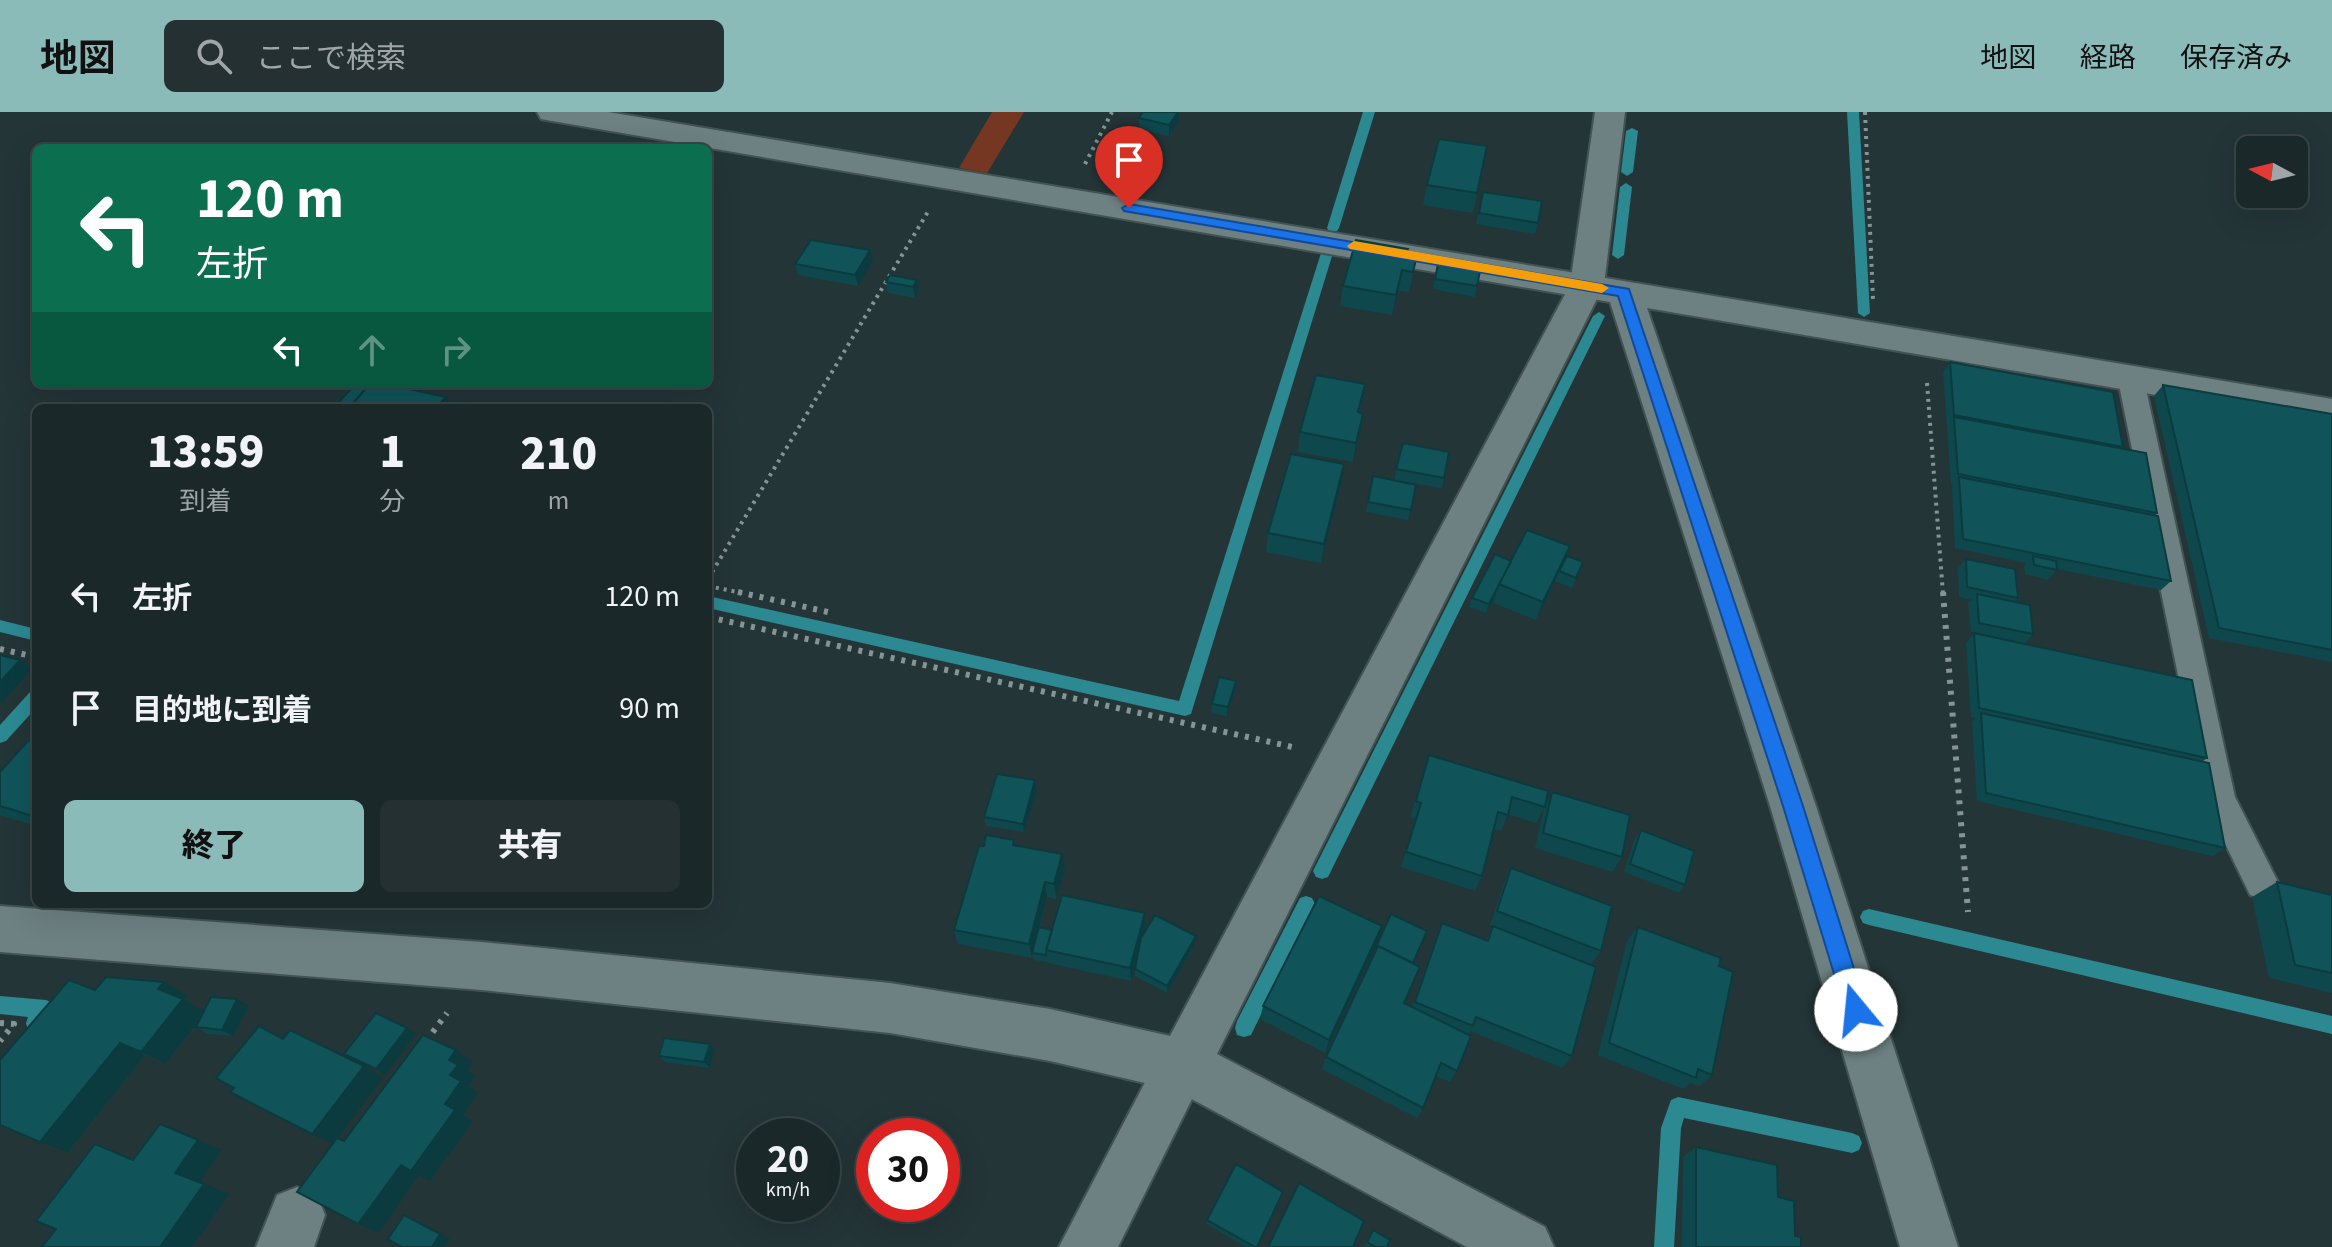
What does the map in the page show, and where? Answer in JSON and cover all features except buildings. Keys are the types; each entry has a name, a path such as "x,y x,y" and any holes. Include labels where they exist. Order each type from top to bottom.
{"street":[{"path":"552,112 595,115 948,178 2332,412"},
{"path":"1610,112 1605,289 1793,806 1929,1247"},
{"path":"570,144 595,115"},
{"path":"1088,1247 1342,758 1605,289"},
{"path":"0,929 482,966 890,1008 1050,1035 1183,1065 1525,1247"}],"lane":[{"path":"2131,380 2219,798 2262,884"}],"path":[{"path":"1068,198 1112,112"},
{"path":"1865,112 1875,336"},
{"path":"712,572 948,178"},
{"path":"1924,344 1968,912"},
{"path":"712,587 828,612"},
{"path":"712,618 1342,758"},
{"path":"0,649 32,656"},
{"path":"417,1053 482,966"},
{"path":"0,1023 14,1024 0,1041"}],"shaded area":[{"path":"992,112 1024,112 987,173 959,168"}],"waterway":[{"path":"1333,228 1369,112"},
{"path":"1853,112 1864,313"},
{"path":"1627,172 1632,131"},
{"path":"1618,255 1626,187"},
{"path":"712,603 1185,709 1327,253"},
{"path":"1322,871 1599,316"},
{"path":"0,626 32,634"},
{"path":"0,736 32,701"},
{"path":"1244,1028 1306,904"},
{"path":"1869,917 2332,1025"},
{"path":"0,1005 46,1009 35,1023"},
{"path":"1664,1247 1671,1128 1678,1107 1852,1143"}],"slow traffic":[{"path":"1354,246 1602,288"}],"route":[{"path":"1129,208 1624,292 1793,806 1856,1010"}]}
